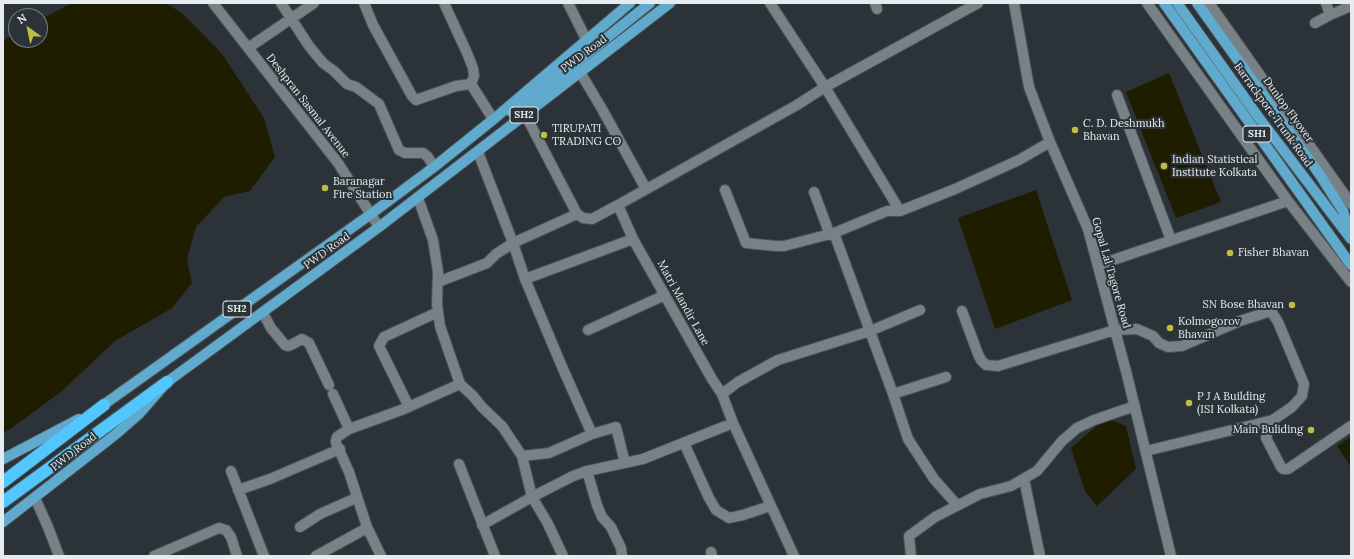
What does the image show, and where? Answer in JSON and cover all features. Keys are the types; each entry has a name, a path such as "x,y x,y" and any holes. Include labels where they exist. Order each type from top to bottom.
{"highway":[{"path":"3,502 166,382"},
{"path":"3,482 104,405"}],"main road":[{"name":"PWD Road","path":"3,459 104,405 371,214 434,167 494,119 630,3"},
{"path":"494,119 527,102 650,3"},
{"name":"PWD Road","path":"3,522 116,434 139,414 166,382 263,313 418,198 670,3"},
{"name":"SH1","path":"1164,3 1351,265"},
{"name":"Barrackpore Trunk Road","path":"1177,3 1259,118 1351,239"},
{"name":"Dunlop Flyover","path":"1197,3 1320,176 1343,211 1351,236"}],"street":[{"name":"Deshpran Sasmal Avenue","path":"213,3 338,163 379,227"},
{"path":"280,3 309,46 323,63 334,71 347,84 356,87 379,104 399,150 405,153 423,153 428,157 434,167"},
{"path":"248,48 314,3"},
{"path":"364,3 373,25 412,96 416,100 456,86 471,84"},
{"path":"456,3 445,5 473,68 474,76 471,84"},
{"path":"568,3 586,39"},
{"path":"770,3 825,87 900,211"},
{"path":"525,114 577,214 583,218 592,219 797,105 825,87 978,3"},
{"name":"Gopal Lal Tagore Road","path":"1014,3 1028,86 1050,142 1088,229 1135,406 1171,556"},
{"path":"1147,3 1288,201 1351,282"},
{"path":"1208,3 1351,204"},
{"path":"1326,3 1330,15"},
{"path":"1315,23 1351,6"},
{"path":"580,72 602,108 646,189"},
{"path":"471,84 494,119"},
{"path":"1117,95 1171,240"},
{"path":"725,190 746,243 784,246 832,234 887,211 900,211 955,189 1019,160 1050,142"},
{"path":"478,152 525,280 592,434"},
{"path":"814,192 870,331 908,440 934,479 958,505"},
{"path":"418,198 433,240 438,272 438,312 440,326 460,384 502,426 522,456 532,497 547,522 563,556"},
{"path":"1098,265 1288,201"},
{"name":"Matri Mandir Lane","path":"618,205 633,239 712,379 722,394 733,423 794,556"},
{"path":"438,282 487,264 496,254 513,244 577,214"},
{"path":"525,280 633,239"},
{"path":"588,330 665,295"},
{"path":"722,394 738,382 778,360 870,331 920,310"},
{"path":"962,311 978,354 986,365 998,366 1115,330 1136,329 1153,336 1160,343 1168,347 1182,346 1240,321 1271,311 1278,322 1304,384 1302,396 1292,407 1273,420 1146,451"},
{"path":"409,407 379,346 384,337 438,312"},
{"path":"263,313 271,328 285,345 291,345 302,339 309,343 349,430"},
{"path":"893,394 946,376"},
{"path":"381,556 367,528 356,498 349,472 336,440 349,430 409,407 460,384"},
{"path":"911,556 909,536 935,517 980,494 1011,486 1024,479 1037,471 1062,441 1077,428 1094,420 1135,406"},
{"path":"1273,420 1266,438 1284,469 1288,469 1351,426"},
{"path":"482,525 573,476 587,471 643,459 733,423"},
{"path":"522,456 549,453 592,434 616,427 625,463"},
{"path":"684,443 708,498 716,510 729,518 770,506"},
{"path":"238,490 270,479 340,449"},
{"path":"459,464 495,556"},
{"path":"231,471 264,556"},
{"path":"587,471 597,505 602,517 611,527 621,548 622,556"},
{"path":"1024,479 1040,556"},
{"path":"34,498 48,528 58,556"},
{"path":"300,526 320,514 356,498"},
{"path":"154,556 219,528 226,530 231,536 237,556"},
{"path":"316,556 367,528"}],"shaded area":[{"path":"77,3 166,3 183,14 222,54 264,118 275,157 250,191 224,197 196,227 187,259 192,283 172,308 115,341 62,391 3,433 3,41 8,38 8,48 48,48 48,16 68,5"},
{"path":"1169,73 1221,202 1176,218 1126,92"},
{"path":"1036,190 1072,300 995,329 958,218"},
{"path":"1106,418 1126,426 1136,469 1097,506 1085,491 1071,448"},
{"path":"1351,437 1351,467 1337,446"}],"place":[{"name":"C. D. Deshmukh Bhavan","path":"1075,130"},
{"name":"TIRUPATI TRADING CO","path":"544,135"},
{"name":"Indian Statistical Institute Kolkata","path":"1164,166"},
{"name":"Baranagar Fire Station","path":"325,188"},
{"name":"Fisher Bhavan","path":"1230,253"},
{"name":"SN Bose Bhavan","path":"1292,305"},
{"name":"Kolmogorov Bhavan","path":"1170,328"},
{"name":"P J A Building (ISI Kolkata)","path":"1189,403"},
{"name":"Main Buliding","path":"1311,430"}]}
